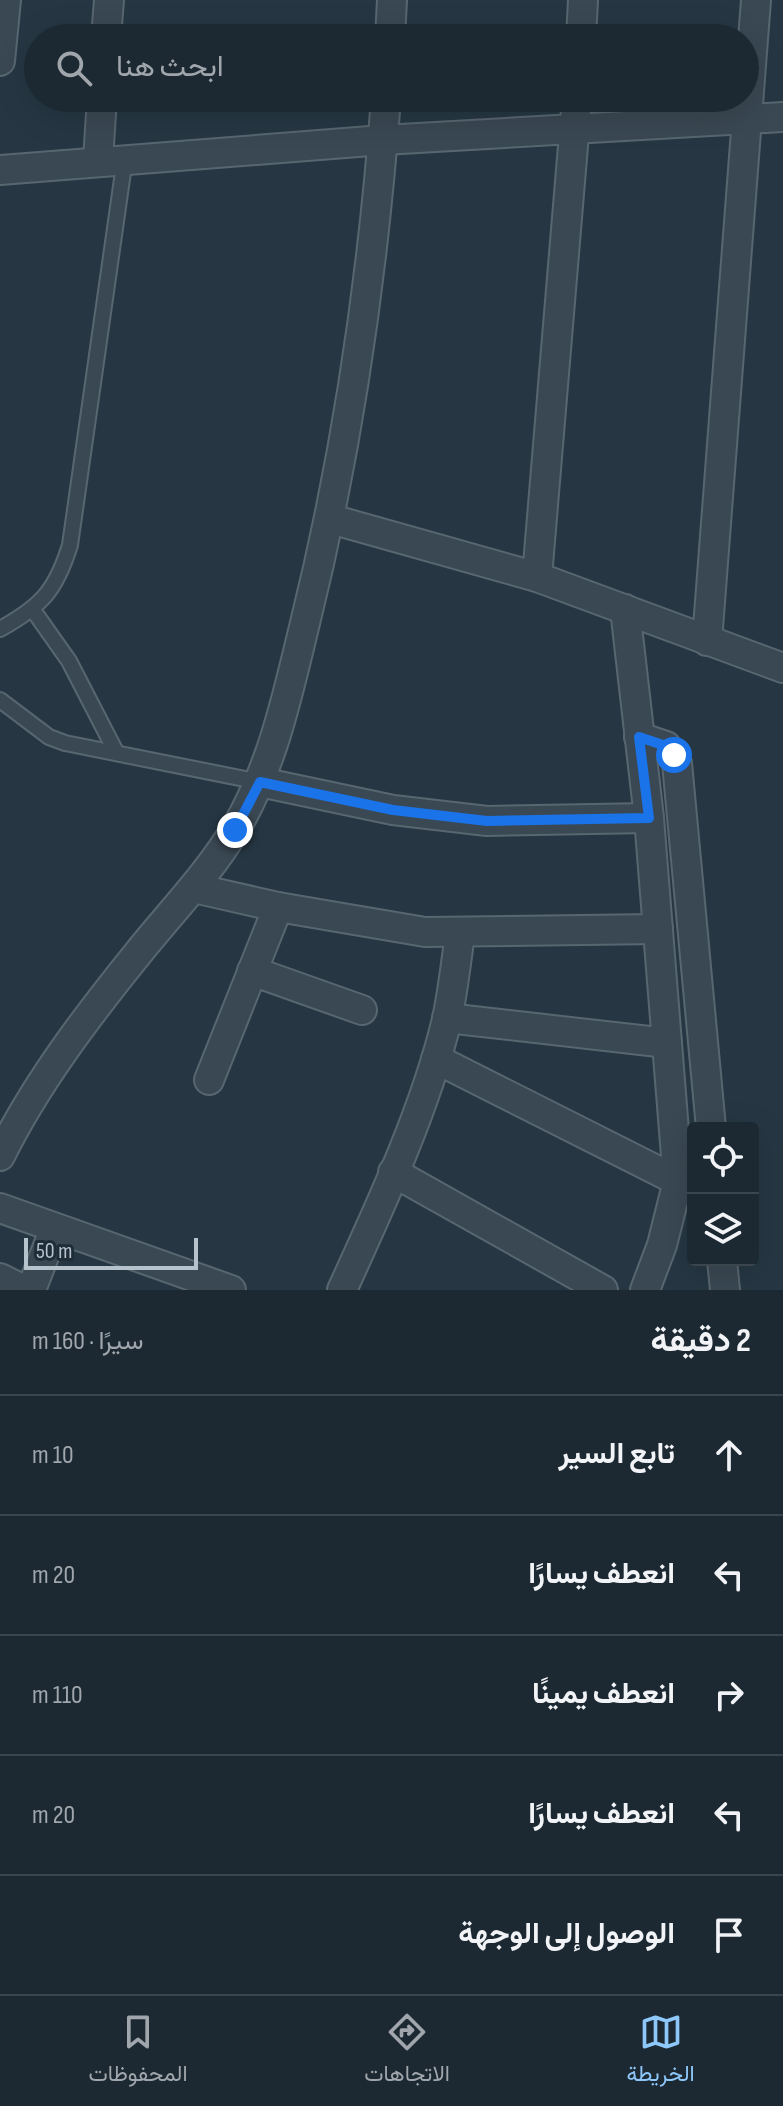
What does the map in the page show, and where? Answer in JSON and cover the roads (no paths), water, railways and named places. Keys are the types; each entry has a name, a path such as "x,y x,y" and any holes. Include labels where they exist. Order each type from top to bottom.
{"street":[{"path":"0,61 6,0"},
{"path":"107,24 109,0"},
{"path":"391,24 392,0"},
{"path":"582,24 583,0"},
{"path":"754,24 756,0"},
{"path":"104,112 112,159"},
{"path":"0,1156 40,1085 138,953 194,888 235,830 260,782 282,717 331,519 360,361 385,112"},
{"path":"537,577 576,112"},
{"path":"707,641 748,112"},
{"path":"0,170 112,159 575,127 783,117"},
{"path":"331,519 537,577 783,668"},
{"path":"625,609 649,818 678,1181 662,1245 645,1290"},
{"path":"639,737 666,746 677,763 710,1122"},
{"path":"260,782 393,810 487,821 649,818"},
{"path":"194,888 379,926 460,934 658,929"},
{"path":"209,1080 278,907"},
{"path":"342,1290 393,1172 436,1059 447,1018 460,934"},
{"path":"252,971 362,1010"},
{"path":"447,1018 667,1043"},
{"path":"436,1059 678,1181"},
{"path":"393,1172 603,1290"},
{"path":"0,1208 231,1290"},
{"path":"31,1290 55,1228"},
{"path":"723,1266 725,1290"},
{"path":"0,1278 24,1290"}],"lane":[{"path":"0,629 33,610 54,585 70,545 112,159"},
{"path":"33,610 69,661 116,752"},
{"path":"0,700 49,737 260,782"}]}
